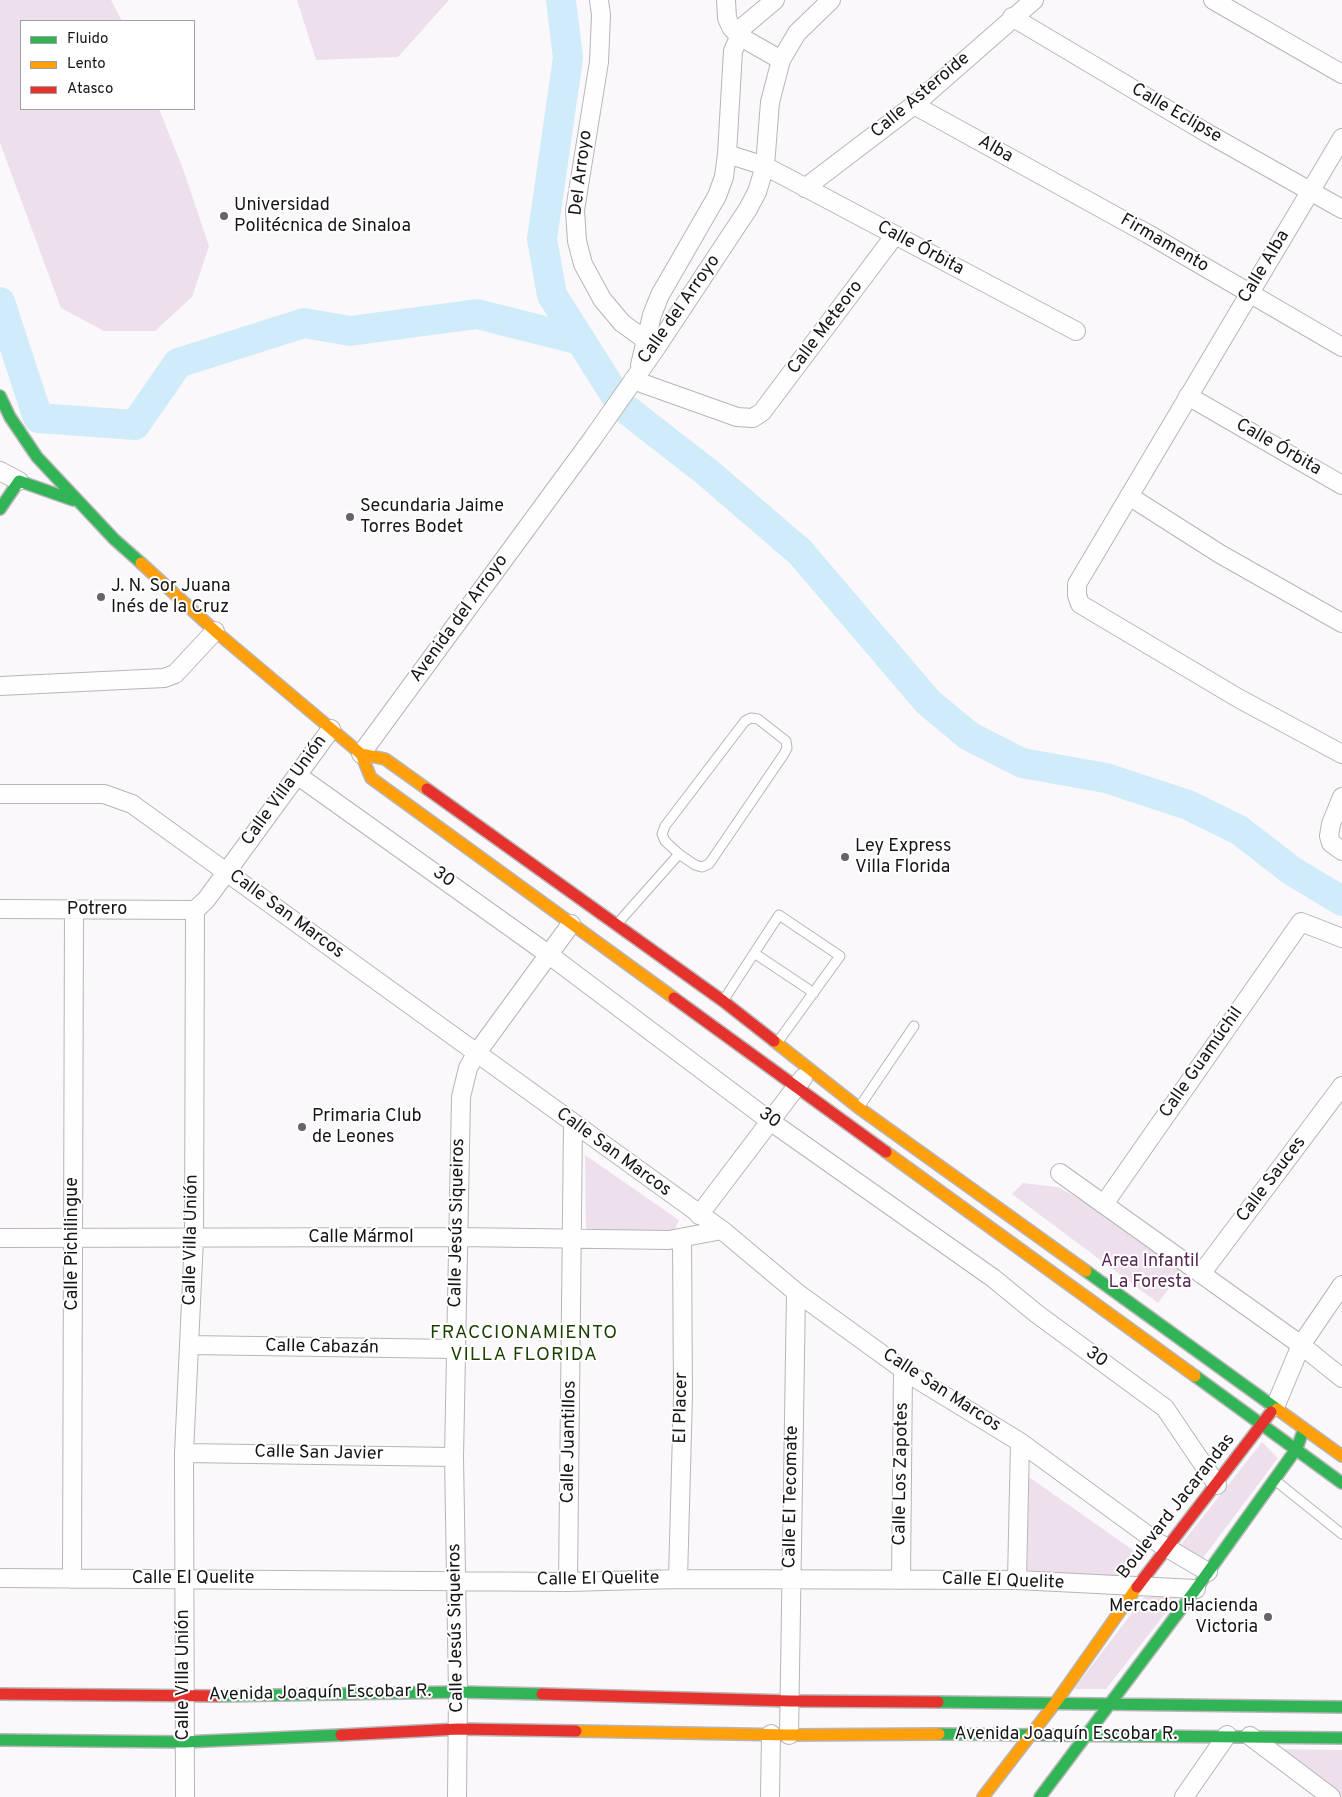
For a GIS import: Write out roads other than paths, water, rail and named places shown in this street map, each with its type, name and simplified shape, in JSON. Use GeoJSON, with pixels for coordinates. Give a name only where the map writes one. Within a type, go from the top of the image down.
{"type":"FeatureCollection","features":[{"type":"Feature","properties":{"kind":"street","name":"Del Arroyo"},"geometry":{"type":"LineString","coordinates":[[599,0],[601,14],[599,62],[575,210],[577,242],[583,264],[602,299],[622,323],[651,344]]}},
{"type":"Feature","properties":{"kind":"street"},"geometry":{"type":"LineString","coordinates":[[726,0],[727,18],[739,36],[781,60]]}},
{"type":"Feature","properties":{"kind":"street","name":"Calle del Arroyo"},"geometry":{"type":"LineString","coordinates":[[651,344],[660,295],[717,196],[724,177],[727,154],[730,63],[739,36],[744,26],[775,0]]}},
{"type":"Feature","properties":{"kind":"street","name":"Calle del Arroyo"},"geometry":{"type":"LineString","coordinates":[[633,379],[651,344],[748,209],[757,192],[765,166],[770,102],[781,60],[797,33],[831,0]]}},
{"type":"Feature","properties":{"kind":"street","name":"Calle Asteroide"},"geometry":{"type":"LineString","coordinates":[[805,188],[914,105],[1012,17],[1034,0]]}},
{"type":"Feature","properties":{"kind":"street"},"geometry":{"type":"LineString","coordinates":[[1213,0],[1342,74]]}},
{"type":"Feature","properties":{"kind":"street","name":"Calle Eclipse"},"geometry":{"type":"LineString","coordinates":[[1012,17],[1207,133],[1342,209]]}},
{"type":"Feature","properties":{"kind":"street","name":"Alba"},"geometry":{"type":"LineString","coordinates":[[914,105],[1077,195]]}},
{"type":"Feature","properties":{"kind":"street","name":"Calle Alba"},"geometry":{"type":"LineString","coordinates":[[1342,138],[1077,584],[1080,604],[1238,698],[1342,754]]}},
{"type":"Feature","properties":{"kind":"street"},"geometry":{"type":"LineString","coordinates":[[727,154],[765,166]]}},
{"type":"Feature","properties":{"kind":"street","name":"Calle Órbita"},"geometry":{"type":"LineString","coordinates":[[765,166],[1076,331]]}},
{"type":"Feature","properties":{"kind":"street","name":"Firmamento"},"geometry":{"type":"LineString","coordinates":[[1077,195],[1342,347]]}},
{"type":"Feature","properties":{"kind":"street","name":"Calle Meteoro"},"geometry":{"type":"LineString","coordinates":[[633,379],[737,417],[753,418],[762,412],[895,235]]}},
{"type":"Feature","properties":{"kind":"street","name":"Avenida del Arroyo"},"geometry":{"type":"LineString","coordinates":[[361,754],[633,379]]}},
{"type":"Feature","properties":{"kind":"street"},"geometry":{"type":"LineString","coordinates":[[0,396],[10,417],[37,458],[76,501],[215,632],[361,754],[371,778],[796,1088],[1297,1448],[1342,1483]]}},
{"type":"Feature","properties":{"kind":"street","name":"Calle Órbita"},"geometry":{"type":"LineString","coordinates":[[1188,396],[1342,485]]}},
{"type":"Feature","properties":{"kind":"street"},"geometry":{"type":"LineString","coordinates":[[0,471],[20,482],[76,501]]}},
{"type":"Feature","properties":{"kind":"street"},"geometry":{"type":"LineString","coordinates":[[0,509],[20,482]]}},
{"type":"Feature","properties":{"kind":"street"},"geometry":{"type":"LineString","coordinates":[[1129,496],[1220,554],[1342,623]]}},
{"type":"Feature","properties":{"kind":"street"},"geometry":{"type":"LineString","coordinates":[[0,686],[164,678],[175,674],[215,632]]}},
{"type":"Feature","properties":{"kind":"street","name":"Calle Villa Unión"},"geometry":{"type":"LineString","coordinates":[[185,1797],[183,1696],[184,1453],[194,1238],[195,910],[206,900],[331,729]]}},
{"type":"Feature","properties":{"kind":"street"},"geometry":{"type":"LineString","coordinates":[[361,754],[385,759],[617,924],[723,1001],[859,1108],[1342,1456]]}},
{"type":"Feature","properties":{"kind":"street","name":"30"},"geometry":{"type":"LineString","coordinates":[[298,775],[548,954],[770,1121],[993,1278],[1037,1314],[1165,1408],[1217,1486]]}},
{"type":"Feature","properties":{"kind":"street","name":"Calle San Marcos"},"geometry":{"type":"LineString","coordinates":[[0,794],[104,794],[118,797],[132,804],[722,1230],[796,1292],[903,1369],[1020,1442],[1168,1549],[1208,1572]]}},
{"type":"Feature","properties":{"kind":"street"},"geometry":{"type":"LineString","coordinates":[[1342,797],[1331,824],[1329,836],[1331,844],[1342,851]]}},
{"type":"Feature","properties":{"kind":"street","name":"Potrero"},"geometry":{"type":"LineString","coordinates":[[0,909],[195,910]]}},
{"type":"Feature","properties":{"kind":"street","name":"Calle Pichilingue"},"geometry":{"type":"LineString","coordinates":[[72,1579],[74,910]]}},
{"type":"Feature","properties":{"kind":"street","name":"Calle Guamúchil"},"geometry":{"type":"LineString","coordinates":[[1104,1204],[1300,922],[1342,938]]}},
{"type":"Feature","properties":{"kind":"street","name":"Calle Jesús Siqueiros"},"geometry":{"type":"LineString","coordinates":[[456,1797],[458,1692],[454,1457],[461,1097],[468,1068],[476,1054],[571,924]]}},
{"type":"Feature","properties":{"kind":"street"},"geometry":{"type":"LineString","coordinates":[[699,1215],[810,1068]]}},
{"type":"Feature","properties":{"kind":"street","name":"Calle Sauces"},"geometry":{"type":"LineString","coordinates":[[1201,1274],[1342,1086]]}},
{"type":"Feature","properties":{"kind":"street","name":"Calle Juantillos"},"geometry":{"type":"LineString","coordinates":[[568,1582],[573,1123]]}},
{"type":"Feature","properties":{"kind":"street"},"geometry":{"type":"LineString","coordinates":[[1060,1173],[1301,1344],[1342,1378]]}},
{"type":"Feature","properties":{"kind":"street","name":"Calle Mármol"},"geometry":{"type":"LineString","coordinates":[[0,1238],[682,1238],[722,1230]]}},
{"type":"Feature","properties":{"kind":"street","name":"El Placer"},"geometry":{"type":"LineString","coordinates":[[678,1579],[682,1395],[682,1238]]}},
{"type":"Feature","properties":{"kind":"street"},"geometry":{"type":"LineString","coordinates":[[1274,1407],[1301,1344],[1342,1285]]}},
{"type":"Feature","properties":{"kind":"street","name":"Calle El Tecomate"},"geometry":{"type":"LineString","coordinates":[[790,1701],[790,1581],[796,1292]]}},
{"type":"Feature","properties":{"kind":"street","name":"Calle Cabazán"},"geometry":{"type":"LineString","coordinates":[[190,1345],[455,1349]]}},
{"type":"Feature","properties":{"kind":"street","name":"Calle Los Zapotes"},"geometry":{"type":"LineString","coordinates":[[901,1580],[903,1369]]}},
{"type":"Feature","properties":{"kind":"street","name":"Boulevard Jacarandas"},"geometry":{"type":"LineString","coordinates":[[982,1797],[1056,1702],[1137,1587],[1217,1486],[1274,1407]]}},
{"type":"Feature","properties":{"kind":"street"},"geometry":{"type":"LineString","coordinates":[[1040,1797],[1196,1589],[1297,1448],[1304,1428]]}},
{"type":"Feature","properties":{"kind":"street"},"geometry":{"type":"LineString","coordinates":[[1016,1580],[1020,1442]]}},
{"type":"Feature","properties":{"kind":"street","name":"Calle San Javier"},"geometry":{"type":"LineString","coordinates":[[184,1453],[454,1457]]}},
{"type":"Feature","properties":{"kind":"street","name":"Calle El Quelite"},"geometry":{"type":"LineString","coordinates":[[0,1578],[568,1582],[678,1579],[790,1581],[1016,1580],[1196,1589]]}},
{"type":"Feature","properties":{"kind":"street","name":"Avenida Joaquín Escobar R."},"geometry":{"type":"LineString","coordinates":[[0,1694],[183,1696],[458,1692],[790,1701],[1111,1702],[1342,1707]]}},
{"type":"Feature","properties":{"kind":"street"},"geometry":{"type":"LineString","coordinates":[[790,1701],[790,1735]]}},
{"type":"Feature","properties":{"kind":"street","name":"Avenida Joaquín Escobar R."},"geometry":{"type":"LineString","coordinates":[[0,1740],[184,1742],[458,1729],[790,1735],[1032,1733],[1342,1738]]}},
{"type":"Feature","properties":{"kind":"street"},"geometry":{"type":"LineString","coordinates":[[770,1797],[771,1734]]}},
{"type":"Feature","properties":{"kind":"street"},"geometry":{"type":"LineString","coordinates":[[1184,1797],[1227,1735]]}},
{"type":"Feature","properties":{"kind":"street"},"geometry":{"type":"LineString","coordinates":[[1250,1736],[1331,1797]]}},
{"type":"Feature","properties":{"kind":"lane"},"geometry":{"type":"LineString","coordinates":[[751,718],[758,719],[786,741],[787,748],[784,754],[708,864],[702,867],[695,865],[679,854],[665,841],[662,834],[665,826],[745,721],[751,718]]}},
{"type":"Feature","properties":{"kind":"lane"},"geometry":{"type":"LineString","coordinates":[[617,924],[679,854]]}},
{"type":"Feature","properties":{"kind":"lane"},"geometry":{"type":"LineString","coordinates":[[723,1001],[779,914],[840,956],[777,1043]]}},
{"type":"Feature","properties":{"kind":"lane"},"geometry":{"type":"LineString","coordinates":[[754,953],[814,993]]}},
{"type":"Feature","properties":{"kind":"lane"},"geometry":{"type":"LineString","coordinates":[[847,1124],[914,1026]]}},
{"type":"Feature","properties":{"kind":"lane"},"geometry":{"type":"LineString","coordinates":[[1274,1480],[1342,1534]]}},
{"type":"Feature","properties":{"kind":"waterway"},"geometry":{"type":"LineString","coordinates":[[561,0],[568,58],[542,239],[552,295],[622,406],[708,473],[800,552],[928,702],[969,736],[1022,763],[1106,778],[1188,805],[1239,830],[1292,871],[1342,901]]}},
{"type":"Feature","properties":{"kind":"waterway"},"geometry":{"type":"LineString","coordinates":[[0,302],[38,418],[135,425],[178,363],[304,323],[350,331],[477,314],[580,340]]}},
{"type":"Feature","properties":{"kind":"place","name":"Universidad Politécnica de Sinaloa"},"geometry":{"type":"Point","coordinates":[224,216]}},
{"type":"Feature","properties":{"kind":"place","name":"Secundaria Jaime Torres Bodet"},"geometry":{"type":"Point","coordinates":[350,517]}},
{"type":"Feature","properties":{"kind":"place","name":"J. N. Sor Juana Inés de la Cruz"},"geometry":{"type":"Point","coordinates":[101,597]}},
{"type":"Feature","properties":{"kind":"place","name":"Ley Express Villa Florida"},"geometry":{"type":"Point","coordinates":[845,857]}},
{"type":"Feature","properties":{"kind":"place","name":"Primaria Club de Leones"},"geometry":{"type":"Point","coordinates":[302,1127]}},
{"type":"Feature","properties":{"kind":"place","name":"Mercado Hacienda Victoria"},"geometry":{"type":"Point","coordinates":[1268,1617]}},
{"type":"Feature","properties":{"kind":"district","name":"FRACCIONAMIENTO VILLA FLORIDA"},"geometry":{"type":"Point","coordinates":[524,1345]}},
{"type":"Feature","properties":{"kind":"park label","name":"Area Infantil La Foresta"},"geometry":{"type":"Point","coordinates":[1150,1272]}}]}
